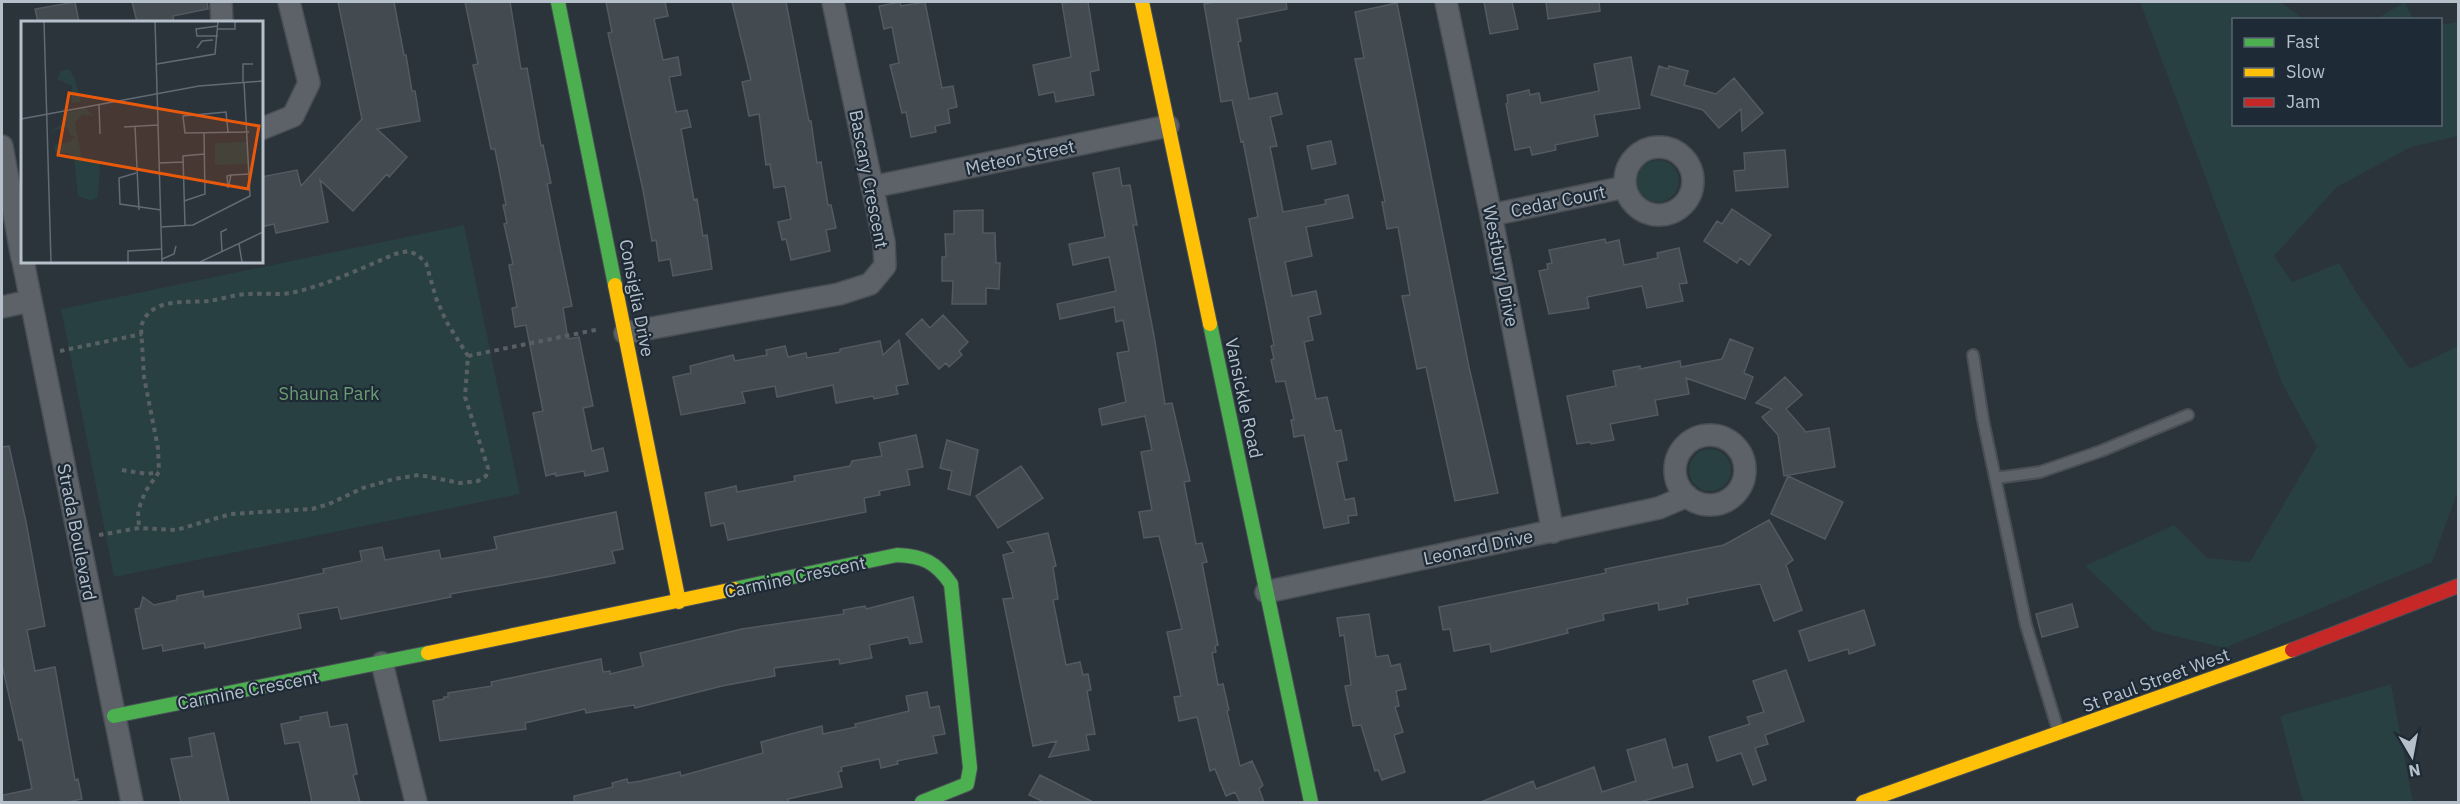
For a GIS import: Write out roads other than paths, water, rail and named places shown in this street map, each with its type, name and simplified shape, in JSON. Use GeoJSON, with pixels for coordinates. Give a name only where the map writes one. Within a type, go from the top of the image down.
{"type":"FeatureCollection","features":[{"type":"Feature","properties":{"kind":"street"},"geometry":{"type":"LineString","coordinates":[[221,2],[222,21]]}},
{"type":"Feature","properties":{"kind":"street"},"geometry":{"type":"LineString","coordinates":[[262,129],[294,116],[309,83],[289,2]]}},
{"type":"Feature","properties":{"kind":"street","name":"Consiglia Drive"},"geometry":{"type":"LineString","coordinates":[[558,2],[679,602]]}},
{"type":"Feature","properties":{"kind":"street","name":"Bascary Crescent"},"geometry":{"type":"LineString","coordinates":[[624,328],[839,294],[870,284],[885,266],[884,242],[833,2]]}},
{"type":"Feature","properties":{"kind":"street","name":"Vansickle Road"},"geometry":{"type":"LineString","coordinates":[[1142,2],[1311,802]]}},
{"type":"Feature","properties":{"kind":"street","name":"Westbury Drive"},"geometry":{"type":"LineString","coordinates":[[1446,2],[1491,215],[1552,532]]}},
{"type":"Feature","properties":{"kind":"street","name":"Meteor Street"},"geometry":{"type":"LineString","coordinates":[[872,187],[1168,126]]}},
{"type":"Feature","properties":{"kind":"street","name":"Strada Boulevard"},"geometry":{"type":"LineString","coordinates":[[2,146],[16,185],[21,238]]}},
{"type":"Feature","properties":{"kind":"street","name":"Cedar Court"},"geometry":{"type":"LineString","coordinates":[[1491,215],[1625,187]]}},
{"type":"Feature","properties":{"kind":"street","name":"Strada Boulevard"},"geometry":{"type":"LineString","coordinates":[[24,262],[132,802]]}},
{"type":"Feature","properties":{"kind":"street"},"geometry":{"type":"LineString","coordinates":[[2,307],[30,301]]}},
{"type":"Feature","properties":{"kind":"street","name":"Leonard Drive"},"geometry":{"type":"LineString","coordinates":[[1266,592],[1659,508],[1687,496]]}},
{"type":"Feature","properties":{"kind":"street","name":"Carmine Crescent"},"geometry":{"type":"LineString","coordinates":[[114,716],[679,602],[897,555],[919,555],[939,565],[951,584],[970,768],[967,784],[922,802]]}},
{"type":"Feature","properties":{"kind":"street","name":"St Paul Street West"},"geometry":{"type":"LineString","coordinates":[[1863,802],[2351,628],[2458,586]]}},
{"type":"Feature","properties":{"kind":"street"},"geometry":{"type":"LineString","coordinates":[[382,663],[416,802]]}},
{"type":"Feature","properties":{"kind":"lane"},"geometry":{"type":"LineString","coordinates":[[1973,355],[1983,420],[2026,625],[2060,733]]}},
{"type":"Feature","properties":{"kind":"lane"},"geometry":{"type":"LineString","coordinates":[[1996,478],[2040,472],[2188,415]]}},
{"type":"Feature","properties":{"kind":"park label","name":"Shauna Park"},"geometry":{"type":"Point","coordinates":[329,393]}}]}
